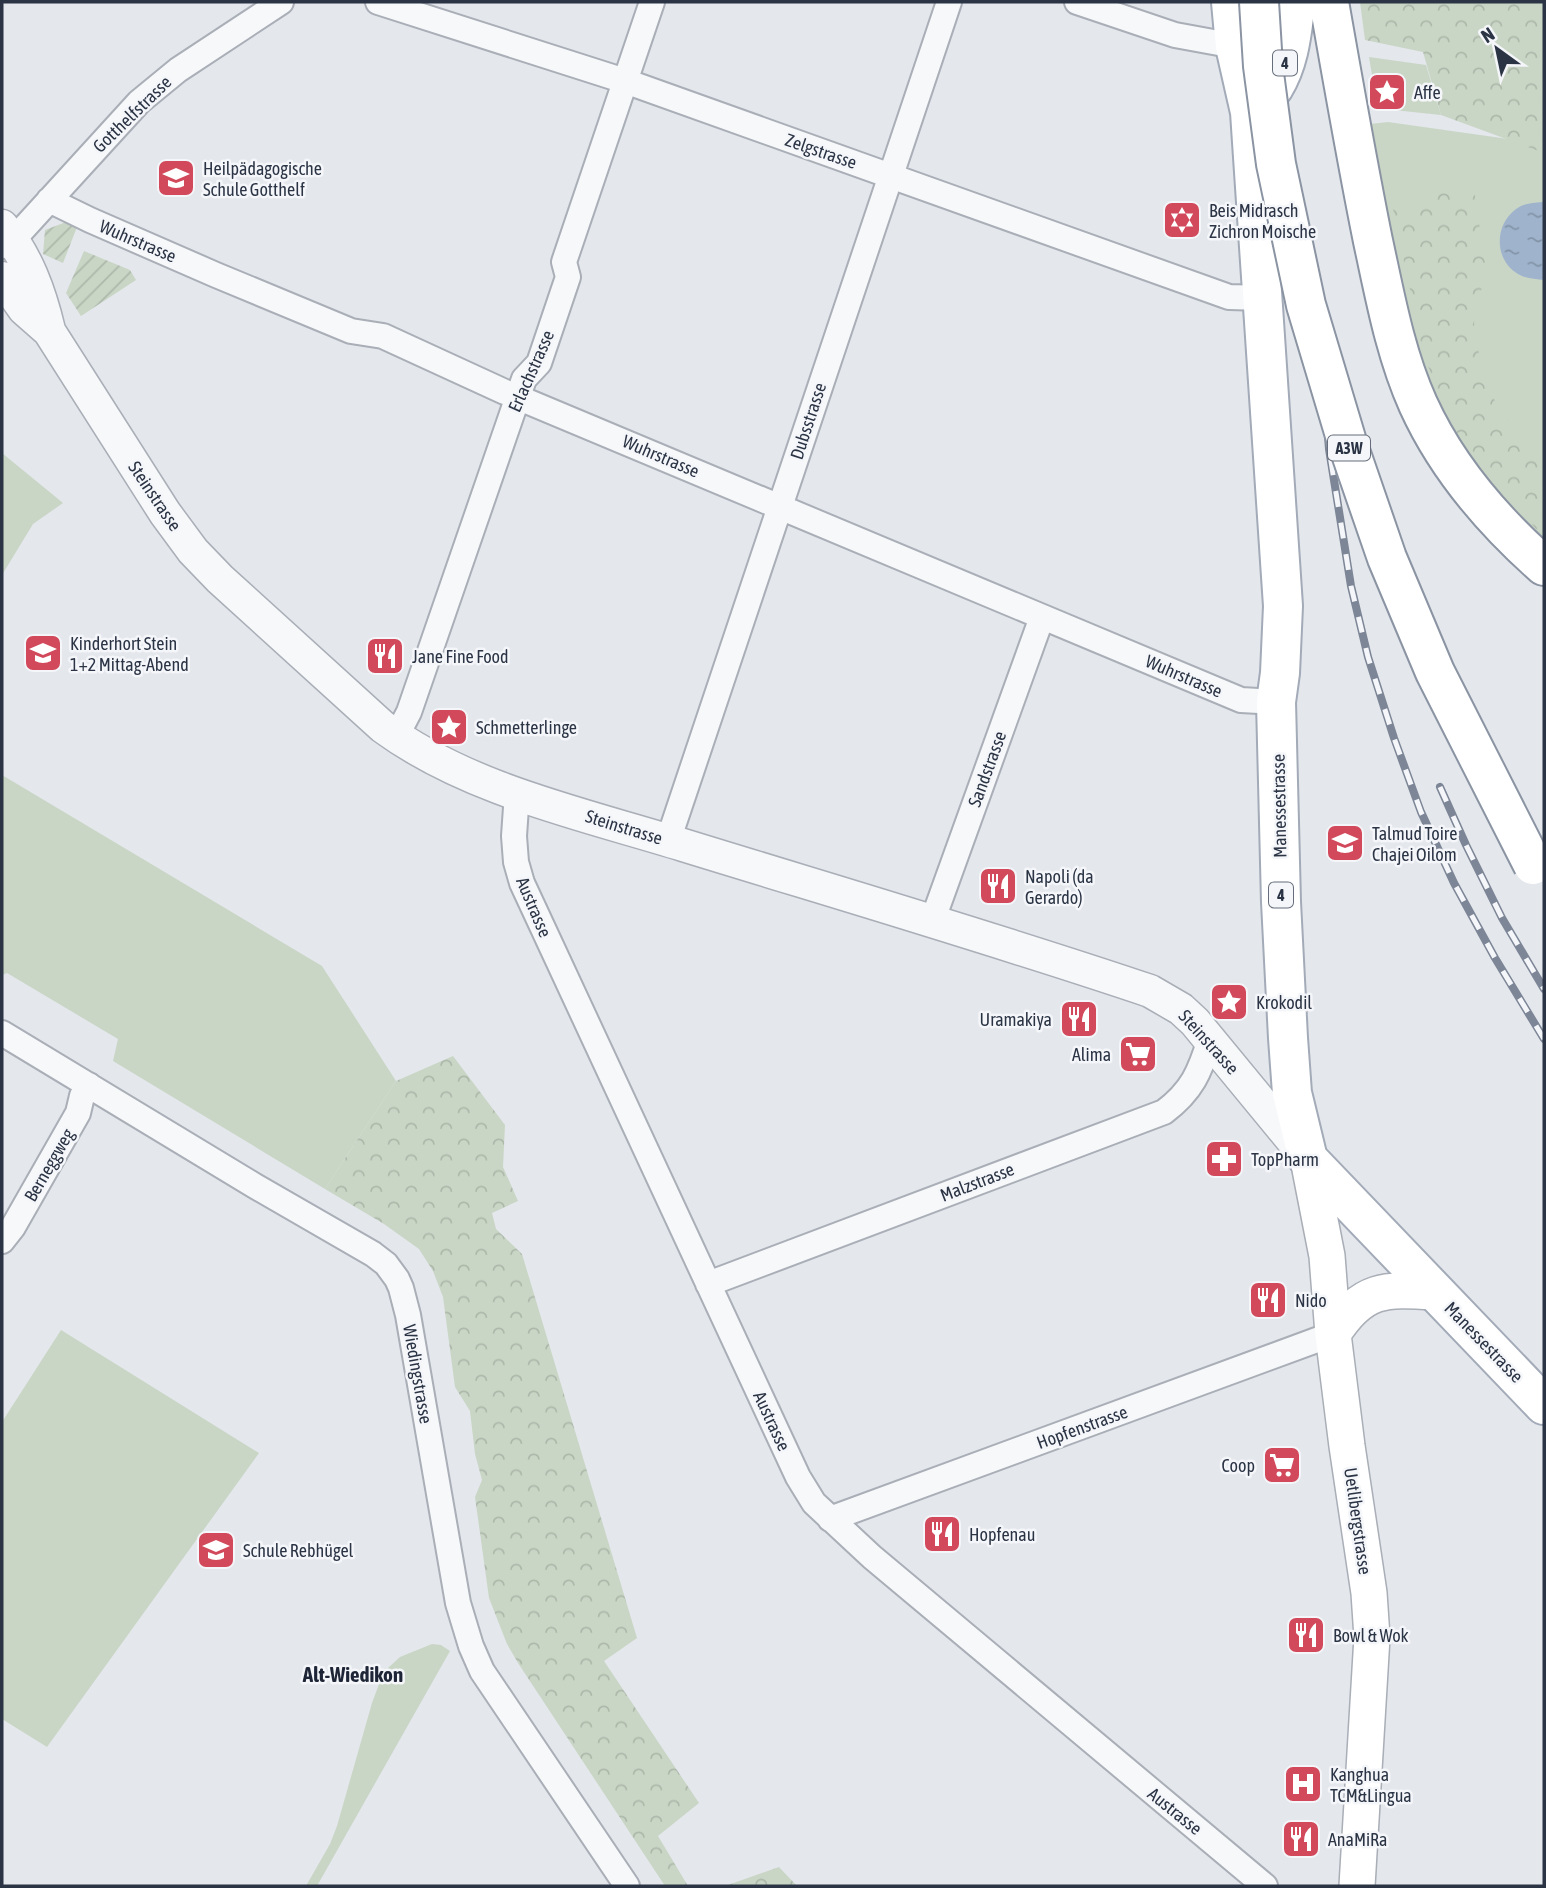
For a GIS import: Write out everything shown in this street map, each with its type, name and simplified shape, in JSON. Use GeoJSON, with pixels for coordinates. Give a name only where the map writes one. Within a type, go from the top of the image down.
{"type":"FeatureCollection","features":[{"type":"Feature","properties":{"kind":"main road","name":"Manessestrasse"},"geometry":{"type":"LineString","coordinates":[[1231,2],[1235,46],[1250,112],[1283,606],[1276,702],[1282,926],[1292,1093],[1308,1159],[1544,1405]]}},
{"type":"Feature","properties":{"kind":"main road","name":"A3W"},"geometry":{"type":"LineString","coordinates":[[1259,2],[1263,66],[1276,164],[1306,305],[1347,442],[1387,558],[1435,672],[1539,873]]}},
{"type":"Feature","properties":{"kind":"main road","name":"4"},"geometry":{"type":"LineString","coordinates":[[1250,112],[1273,89],[1284,68],[1296,2]]}},
{"type":"Feature","properties":{"kind":"main road"},"geometry":{"type":"LineString","coordinates":[[1329,2],[1378,266],[1407,376],[1434,435],[1458,474],[1500,525],[1544,566]]}},
{"type":"Feature","properties":{"kind":"main road","name":"Uetlibergstrasse"},"geometry":{"type":"LineString","coordinates":[[1308,1159],[1327,1256],[1333,1334],[1372,1637],[1357,1886]]}},
{"type":"Feature","properties":{"kind":"main road"},"geometry":{"type":"LineString","coordinates":[[1333,1334],[1351,1310],[1374,1294],[1401,1290],[1436,1292]]}},
{"type":"Feature","properties":{"kind":"street","name":"Gotthelfstrasse"},"geometry":{"type":"LineString","coordinates":[[6,237],[49,200],[139,102],[178,70],[281,2]]}},
{"type":"Feature","properties":{"kind":"street","name":"Zelgstrasse"},"geometry":{"type":"LineString","coordinates":[[378,2],[625,81],[1229,297],[1262,298]]}},
{"type":"Feature","properties":{"kind":"street","name":"Erlachstrasse"},"geometry":{"type":"LineString","coordinates":[[396,737],[409,712],[524,379],[539,363],[568,277],[564,262],[652,2]]}},
{"type":"Feature","properties":{"kind":"street","name":"Dubsstrasse"},"geometry":{"type":"LineString","coordinates":[[668,841],[949,2]]}},
{"type":"Feature","properties":{"kind":"street"},"geometry":{"type":"LineString","coordinates":[[1077,2],[1175,35],[1235,46]]}},
{"type":"Feature","properties":{"kind":"street","name":"Wuhrstrasse"},"geometry":{"type":"LineString","coordinates":[[49,200],[216,275],[351,331],[383,336],[518,397],[1241,700],[1276,702]]}},
{"type":"Feature","properties":{"kind":"street","name":"Steinstrasse"},"geometry":{"type":"LineString","coordinates":[[6,237],[33,277],[49,331]]}},
{"type":"Feature","properties":{"kind":"street","name":"Steinstrasse"},"geometry":{"type":"LineString","coordinates":[[2,278],[24,309],[49,331],[165,513],[193,551],[220,579],[396,737],[443,765],[589,818],[932,922],[1150,992],[1181,1009],[1210,1039],[1308,1159]]}},
{"type":"Feature","properties":{"kind":"street","name":"Sandstrasse"},"geometry":{"type":"LineString","coordinates":[[932,922],[1042,617]]}},
{"type":"Feature","properties":{"kind":"street","name":"Austrasse"},"geometry":{"type":"LineString","coordinates":[[517,793],[514,836],[516,862],[522,883],[798,1477],[814,1503],[883,1566],[1265,1886]]}},
{"type":"Feature","properties":{"kind":"street","name":"Wiedingstrasse"},"geometry":{"type":"LineString","coordinates":[[2,1033],[373,1254],[392,1271],[401,1288],[408,1315],[458,1603],[471,1646],[482,1671],[627,1886]]}},
{"type":"Feature","properties":{"kind":"street","name":"Malzstrasse"},"geometry":{"type":"LineString","coordinates":[[708,1284],[1164,1112],[1179,1100],[1195,1081],[1210,1039]]}},
{"type":"Feature","properties":{"kind":"street","name":"Berneggweg"},"geometry":{"type":"LineString","coordinates":[[6,1230],[78,1113],[82,1096],[89,1085]]}},
{"type":"Feature","properties":{"kind":"street","name":"Hopfenstrasse"},"geometry":{"type":"LineString","coordinates":[[830,1519],[1333,1334]]}},
{"type":"Feature","properties":{"kind":"green space"},"geometry":{"type":"Polygon","coordinates":[[[1360,2],[1544,2],[1544,153],[1441,115],[1423,52],[1365,40],[1360,2]]]}},
{"type":"Feature","properties":{"kind":"green space"},"geometry":{"type":"Polygon","coordinates":[[[1369,57],[1426,65],[1441,115],[1384,109],[1376,99],[1369,57]]]}},
{"type":"Feature","properties":{"kind":"green space"},"geometry":{"type":"Polygon","coordinates":[[[1388,122],[1544,144],[1544,550],[1517,526],[1423,387],[1361,125],[1388,122]]]}},
{"type":"Feature","properties":{"kind":"green space"},"geometry":{"type":"Polygon","coordinates":[[[1473,183],[1486,268],[1474,323],[1484,384],[1531,455],[1544,458],[1544,537],[1468,457],[1424,357],[1393,209],[1473,183]]]}},
{"type":"Feature","properties":{"kind":"green space"},"geometry":{"type":"Polygon","coordinates":[[[66,222],[77,227],[63,263],[43,254],[45,230],[66,222]]]}},
{"type":"Feature","properties":{"kind":"green space"},"geometry":{"type":"Polygon","coordinates":[[[84,251],[130,270],[136,280],[81,316],[66,293],[84,251]]]}},
{"type":"Feature","properties":{"kind":"green space"},"geometry":{"type":"Polygon","coordinates":[[[2,453],[63,503],[33,524],[2,575],[2,453]]]}},
{"type":"Feature","properties":{"kind":"green space"},"geometry":{"type":"Polygon","coordinates":[[[2,775],[322,966],[396,1081],[325,1189],[113,1061],[118,1039],[7,973],[2,975],[2,775]]]}},
{"type":"Feature","properties":{"kind":"green space"},"geometry":{"type":"Polygon","coordinates":[[[453,1056],[505,1125],[503,1167],[518,1201],[492,1213],[496,1229],[522,1254],[637,1638],[604,1661],[699,1803],[658,1836],[688,1886],[665,1886],[507,1644],[489,1598],[475,1497],[482,1480],[475,1454],[470,1411],[455,1387],[443,1297],[433,1271],[419,1249],[384,1224],[325,1189],[396,1081],[453,1056]]]}},
{"type":"Feature","properties":{"kind":"green space"},"geometry":{"type":"Polygon","coordinates":[[[61,1330],[259,1453],[47,1747],[2,1719],[2,1422],[61,1330]]]}},
{"type":"Feature","properties":{"kind":"green space"},"geometry":{"type":"Polygon","coordinates":[[[432,1644],[441,1645],[450,1651],[317,1886],[306,1886],[337,1826],[382,1676],[400,1657],[432,1644]]]}},
{"type":"Feature","properties":{"kind":"green space"},"geometry":{"type":"Polygon","coordinates":[[[779,1867],[797,1886],[725,1886],[779,1867]]]}},
{"type":"Feature","properties":{"kind":"water"},"geometry":{"type":"Polygon","coordinates":[[[1542,202],[1544,280],[1524,277],[1510,268],[1504,260],[1500,242],[1504,224],[1516,209],[1542,202]]]}},
{"type":"Feature","properties":{"kind":"railway"},"geometry":{"type":"LineString","coordinates":[[1317,300],[1329,449],[1351,586],[1368,657],[1421,812],[1454,883],[1544,1039]]}},
{"type":"Feature","properties":{"kind":"railway"},"geometry":{"type":"LineString","coordinates":[[1440,787],[1502,918],[1544,989]]}},
{"type":"Feature","properties":{"kind":"place","name":"Affe"},"geometry":{"type":"Point","coordinates":[1387,92]}},
{"type":"Feature","properties":{"kind":"place","name":"Heilpädagogische Schule Gotthelf"},"geometry":{"type":"Point","coordinates":[176,178]}},
{"type":"Feature","properties":{"kind":"place","name":"Beis Midrasch Zichron Moische"},"geometry":{"type":"Point","coordinates":[1182,220]}},
{"type":"Feature","properties":{"kind":"place","name":"Kinderhort Stein 1+2 Mittag-Abend"},"geometry":{"type":"Point","coordinates":[43,653]}},
{"type":"Feature","properties":{"kind":"place","name":"Jane Fine Food"},"geometry":{"type":"Point","coordinates":[385,656]}},
{"type":"Feature","properties":{"kind":"place","name":"Schmetterlinge"},"geometry":{"type":"Point","coordinates":[449,727]}},
{"type":"Feature","properties":{"kind":"place","name":"Talmud Toire Chajei Oilom"},"geometry":{"type":"Point","coordinates":[1345,843]}},
{"type":"Feature","properties":{"kind":"place","name":"Napoli (da Gerardo)"},"geometry":{"type":"Point","coordinates":[998,886]}},
{"type":"Feature","properties":{"kind":"place","name":"Krokodil"},"geometry":{"type":"Point","coordinates":[1229,1002]}},
{"type":"Feature","properties":{"kind":"place","name":"Uramakiya"},"geometry":{"type":"Point","coordinates":[1079,1019]}},
{"type":"Feature","properties":{"kind":"place","name":"Alima"},"geometry":{"type":"Point","coordinates":[1138,1054]}},
{"type":"Feature","properties":{"kind":"place","name":"TopPharm"},"geometry":{"type":"Point","coordinates":[1224,1159]}},
{"type":"Feature","properties":{"kind":"place","name":"Nido"},"geometry":{"type":"Point","coordinates":[1268,1300]}},
{"type":"Feature","properties":{"kind":"place","name":"Coop"},"geometry":{"type":"Point","coordinates":[1282,1465]}},
{"type":"Feature","properties":{"kind":"place","name":"Hopfenau"},"geometry":{"type":"Point","coordinates":[942,1534]}},
{"type":"Feature","properties":{"kind":"place","name":"Schule Rebhügel"},"geometry":{"type":"Point","coordinates":[216,1550]}},
{"type":"Feature","properties":{"kind":"place","name":"Bowl & Wok"},"geometry":{"type":"Point","coordinates":[1306,1635]}},
{"type":"Feature","properties":{"kind":"place","name":"Kanghua TCM&Lingua"},"geometry":{"type":"Point","coordinates":[1303,1784]}},
{"type":"Feature","properties":{"kind":"place","name":"AnaMiRa"},"geometry":{"type":"Point","coordinates":[1301,1839]}},
{"type":"Feature","properties":{"kind":"district","name":"Alt-Wiedikon"},"geometry":{"type":"Point","coordinates":[353,1674]}}]}
